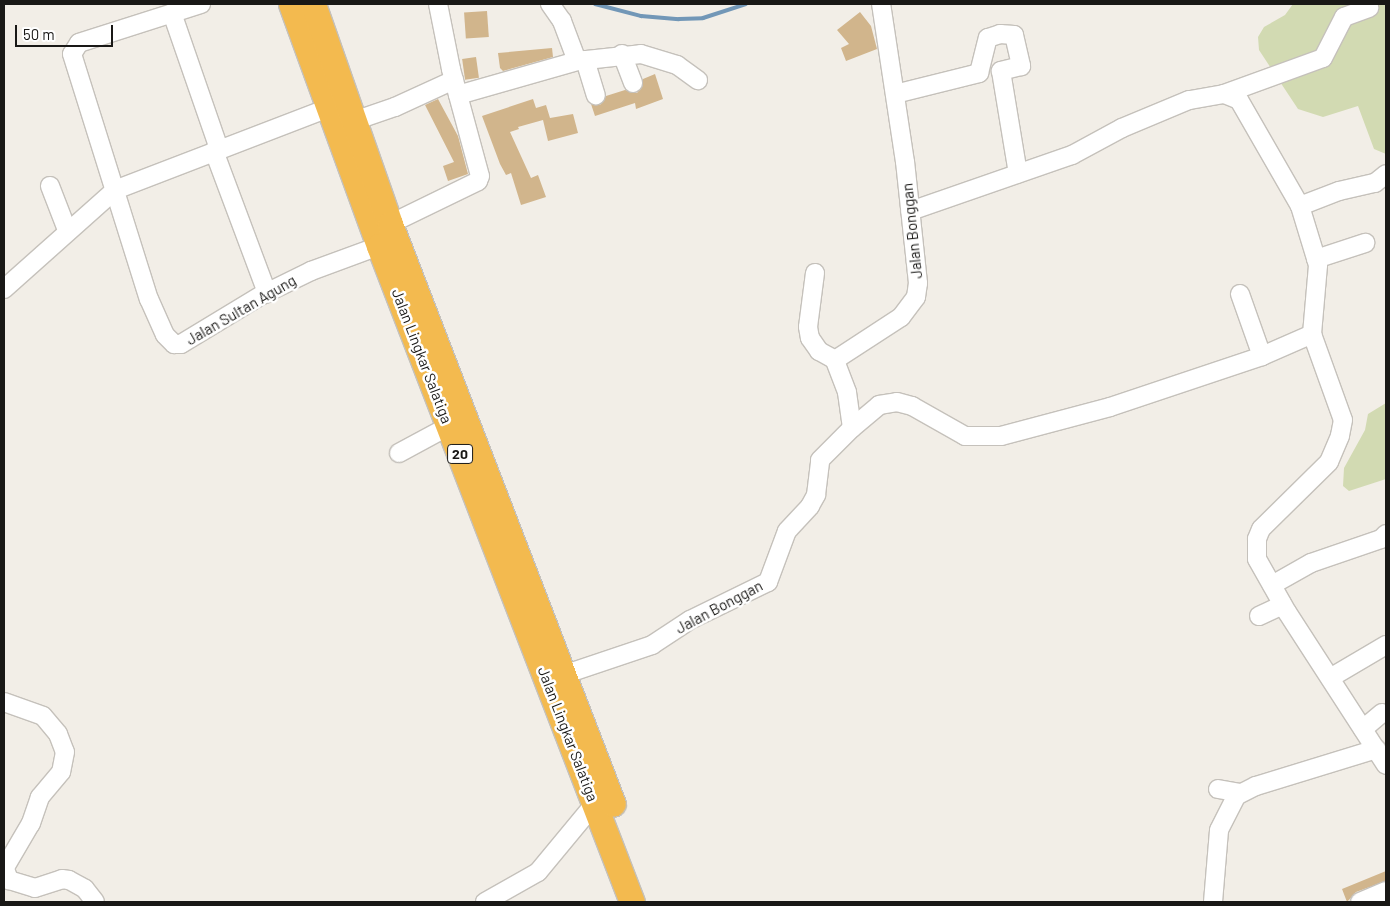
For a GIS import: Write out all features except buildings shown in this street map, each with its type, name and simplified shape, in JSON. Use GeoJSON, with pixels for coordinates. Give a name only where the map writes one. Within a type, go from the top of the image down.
{"type":"FeatureCollection","features":[{"type":"Feature","properties":{"kind":"highway","name":"Jalan Lingkar Salatiga"},"geometry":{"type":"LineString","coordinates":[[292,4],[379,246],[449,426],[650,902]]}},
{"type":"Feature","properties":{"kind":"highway","name":"Jalan Lingkar Salatiga"},"geometry":{"type":"LineString","coordinates":[[312,4],[390,224],[566,674],[595,803],[632,902]]}},
{"type":"Feature","properties":{"kind":"street","name":"Jalan Sultan Agung"},"geometry":{"type":"LineString","coordinates":[[201,4],[79,43],[72,52],[76,74],[149,299],[160,327],[171,342],[177,345],[188,341],[267,293],[311,271],[379,246]]}},
{"type":"Feature","properties":{"kind":"street"},"geometry":{"type":"LineString","coordinates":[[390,224],[478,181],[480,172],[456,87],[438,4]]}},
{"type":"Feature","properties":{"kind":"street"},"geometry":{"type":"LineString","coordinates":[[550,4],[562,21],[596,95]]}},
{"type":"Feature","properties":{"kind":"street","name":"Jalan Bonggan"},"geometry":{"type":"LineString","coordinates":[[835,360],[890,326],[912,306],[918,283],[895,94],[881,4]]}},
{"type":"Feature","properties":{"kind":"street"},"geometry":{"type":"LineString","coordinates":[[910,211],[1072,155],[1122,128],[1189,100],[1224,94],[1323,58],[1344,17],[1369,8]]}},
{"type":"Feature","properties":{"kind":"street"},"geometry":{"type":"LineString","coordinates":[[172,13],[267,293]]}},
{"type":"Feature","properties":{"kind":"street"},"geometry":{"type":"LineString","coordinates":[[895,94],[979,73],[1001,71],[1021,66],[1017,39],[1010,33],[988,38],[979,73]]}},
{"type":"Feature","properties":{"kind":"street"},"geometry":{"type":"LineString","coordinates":[[354,121],[456,87],[622,54],[661,58],[689,72],[698,80]]}},
{"type":"Feature","properties":{"kind":"street"},"geometry":{"type":"LineString","coordinates":[[622,54],[633,83]]}},
{"type":"Feature","properties":{"kind":"street"},"geometry":{"type":"LineString","coordinates":[[1001,71],[1018,174]]}},
{"type":"Feature","properties":{"kind":"street"},"geometry":{"type":"LineString","coordinates":[[1224,94],[1239,100],[1300,206],[1316,259],[1317,297],[1312,334],[1343,420],[1336,450],[1328,462],[1261,529],[1257,539],[1257,559],[1283,605],[1386,764]]}},
{"type":"Feature","properties":{"kind":"street"},"geometry":{"type":"LineString","coordinates":[[4,288],[28,270],[67,230],[115,190],[329,108]]}},
{"type":"Feature","properties":{"kind":"street"},"geometry":{"type":"LineString","coordinates":[[1300,206],[1339,191],[1375,182],[1386,174]]}},
{"type":"Feature","properties":{"kind":"street"},"geometry":{"type":"LineString","coordinates":[[50,186],[67,230]]}},
{"type":"Feature","properties":{"kind":"street"},"geometry":{"type":"LineString","coordinates":[[1316,259],[1365,243]]}},
{"type":"Feature","properties":{"kind":"street"},"geometry":{"type":"LineString","coordinates":[[815,273],[808,327],[810,338],[819,351],[835,360],[847,392],[852,428]]}},
{"type":"Feature","properties":{"kind":"street"},"geometry":{"type":"LineString","coordinates":[[1240,294],[1262,356]]}},
{"type":"Feature","properties":{"kind":"street","name":"Jalan Bonggan"},"geometry":{"type":"LineString","coordinates":[[566,674],[652,645],[690,620],[768,582],[787,531],[810,506],[816,494],[820,460],[852,428],[879,405],[897,402],[912,406],[965,436],[1001,436],[1110,407],[1262,356],[1312,334]]}},
{"type":"Feature","properties":{"kind":"street"},"geometry":{"type":"LineString","coordinates":[[399,453],[449,426]]}},
{"type":"Feature","properties":{"kind":"street"},"geometry":{"type":"LineString","coordinates":[[1272,585],[1311,563],[1381,539],[1386,534]]}},
{"type":"Feature","properties":{"kind":"street"},"geometry":{"type":"LineString","coordinates":[[1259,616],[1283,605]]}},
{"type":"Feature","properties":{"kind":"street"},"geometry":{"type":"LineString","coordinates":[[1330,678],[1386,646]]}},
{"type":"Feature","properties":{"kind":"street"},"geometry":{"type":"LineString","coordinates":[[4,702],[43,716],[58,734],[65,752],[61,772],[40,797],[31,824],[4,870],[9,880],[35,888],[62,879],[69,880],[86,889],[95,902]]}},
{"type":"Feature","properties":{"kind":"street"},"geometry":{"type":"LineString","coordinates":[[1363,729],[1382,714]]}},
{"type":"Feature","properties":{"kind":"street"},"geometry":{"type":"LineString","coordinates":[[1218,789],[1241,793],[1376,749]]}},
{"type":"Feature","properties":{"kind":"street"},"geometry":{"type":"LineString","coordinates":[[1213,902],[1219,830],[1241,793]]}},
{"type":"Feature","properties":{"kind":"street"},"geometry":{"type":"LineString","coordinates":[[485,902],[538,872],[595,803]]}},
{"type":"Feature","properties":{"kind":"street"},"geometry":{"type":"LineString","coordinates":[[1360,902],[1386,891]]}},
{"type":"Feature","properties":{"kind":"green space"},"geometry":{"type":"Polygon","coordinates":[[[1293,4],[1386,4],[1386,154],[1374,149],[1358,106],[1323,117],[1298,109],[1259,50],[1258,37],[1264,27],[1285,15],[1293,4]]]}},
{"type":"Feature","properties":{"kind":"green space"},"geometry":{"type":"Polygon","coordinates":[[[1386,403],[1386,479],[1349,491],[1343,486],[1344,468],[1365,430],[1368,414],[1386,403]]]}},
{"type":"Feature","properties":{"kind":"waterway"},"geometry":{"type":"LineString","coordinates":[[595,4],[641,16],[679,19],[703,18],[746,4]]}}]}
